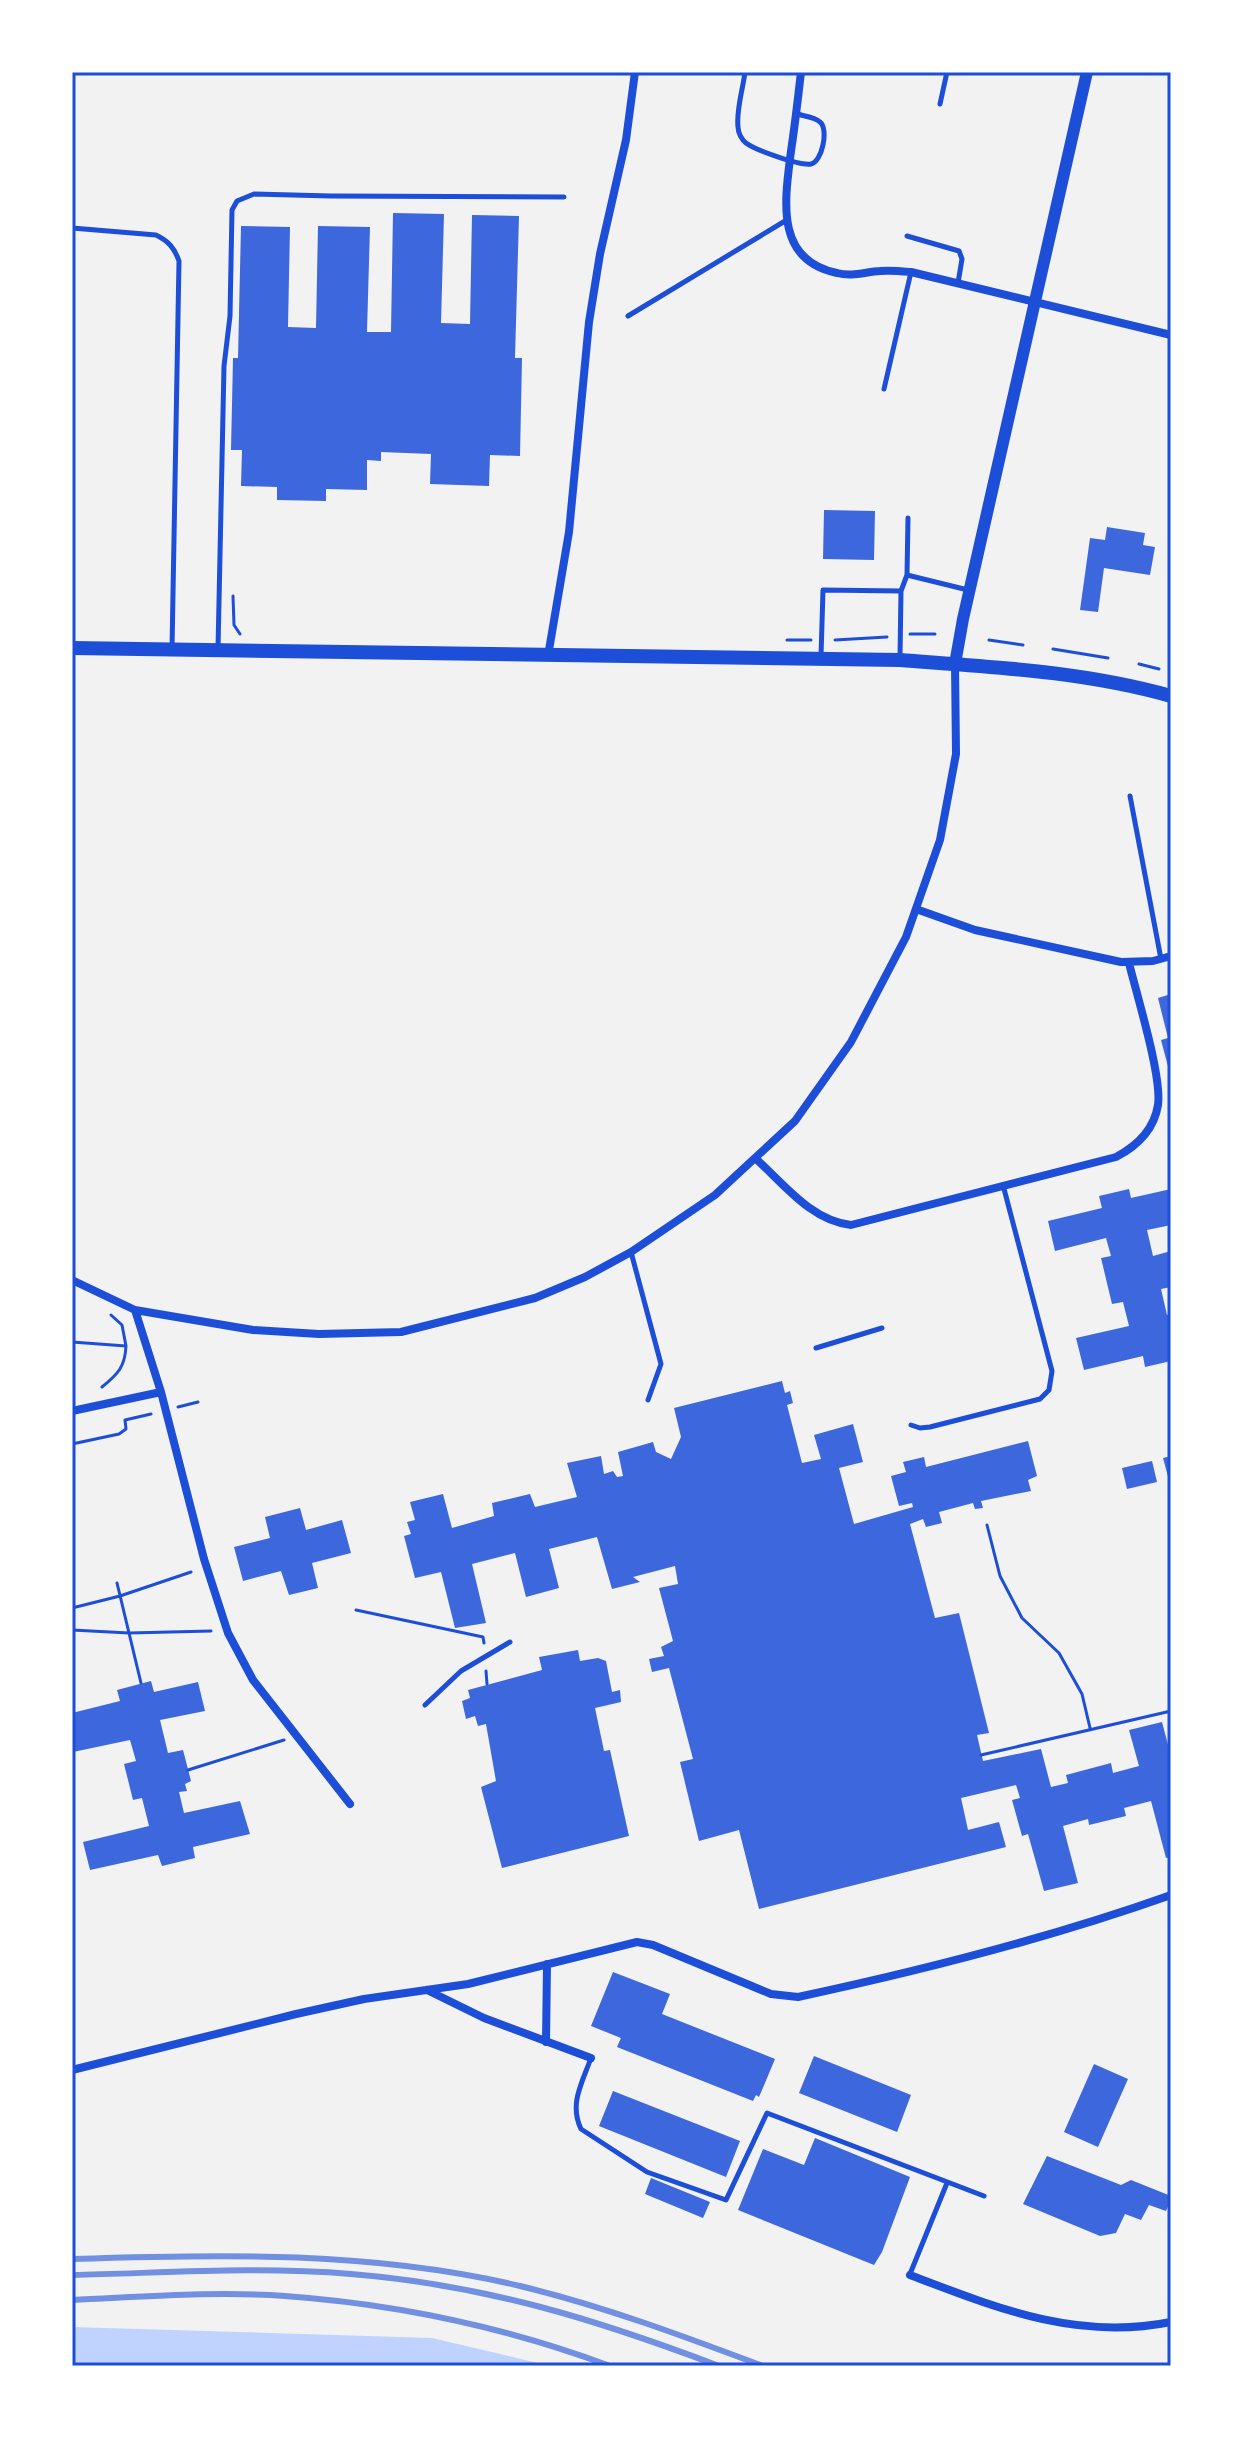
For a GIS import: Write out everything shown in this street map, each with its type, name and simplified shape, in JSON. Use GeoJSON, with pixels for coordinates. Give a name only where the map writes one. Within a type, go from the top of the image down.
{"type":"FeatureCollection","features":[{"type":"Feature","properties":{"kind":"main road"},"geometry":{"type":"LineString","coordinates":[[72,648],[900,660],[1081,676],[1171,696]]}},
{"type":"Feature","properties":{"kind":"street"},"geometry":{"type":"LineString","coordinates":[[548,657],[569,532],[589,322],[600,254],[626,140],[635,72]]}},
{"type":"Feature","properties":{"kind":"street"},"geometry":{"type":"LineString","coordinates":[[801,72],[784,205],[785,221],[798,250],[822,269],[856,275],[883,271],[911,272],[1171,335]]}},
{"type":"Feature","properties":{"kind":"street"},"geometry":{"type":"LineString","coordinates":[[72,1280],[135,1310],[253,1330],[319,1334],[401,1332],[535,1298],[585,1277],[631,1252],[715,1195],[795,1121],[851,1042],[906,937],[940,840],[956,754],[955,664],[1087,72]]}},
{"type":"Feature","properties":{"kind":"street"},"geometry":{"type":"LineString","coordinates":[[916,909],[975,930],[1129,963],[1171,956]]}},
{"type":"Feature","properties":{"kind":"street"},"geometry":{"type":"LineString","coordinates":[[755,1158],[821,1217],[835,1223],[857,1224],[1116,1157],[1144,1137],[1153,1122],[1158,1092],[1129,963]]}},
{"type":"Feature","properties":{"kind":"street"},"geometry":{"type":"LineString","coordinates":[[135,1310],[228,1633],[253,1680],[350,1804]]}},
{"type":"Feature","properties":{"kind":"street"},"geometry":{"type":"LineString","coordinates":[[72,1411],[161,1392]]}},
{"type":"Feature","properties":{"kind":"street"},"geometry":{"type":"LineString","coordinates":[[72,2070],[310,2011],[364,1999],[468,1984],[637,1942],[653,1945],[771,1994],[798,1997],[1002,1947],[1171,1895]]}},
{"type":"Feature","properties":{"kind":"street"},"geometry":{"type":"LineString","coordinates":[[546,2042],[547,1964]]}},
{"type":"Feature","properties":{"kind":"street"},"geometry":{"type":"LineString","coordinates":[[426,1990],[484,2018],[591,2058]]}},
{"type":"Feature","properties":{"kind":"street"},"geometry":{"type":"LineString","coordinates":[[910,2275],[998,2309],[1047,2322],[1118,2328],[1171,2322]]}},
{"type":"Feature","properties":{"kind":"lane"},"geometry":{"type":"LineString","coordinates":[[745,72],[738,127],[740,136],[747,144],[790,160],[808,165],[815,163],[819,159],[823,124],[796,113]]}},
{"type":"Feature","properties":{"kind":"lane"},"geometry":{"type":"LineString","coordinates":[[940,104],[947,72]]}},
{"type":"Feature","properties":{"kind":"lane"},"geometry":{"type":"LineString","coordinates":[[218,651],[224,366],[230,316],[232,210],[237,201],[254,194],[564,197]]}},
{"type":"Feature","properties":{"kind":"lane"},"geometry":{"type":"LineString","coordinates":[[628,316],[785,221]]}},
{"type":"Feature","properties":{"kind":"lane"},"geometry":{"type":"LineString","coordinates":[[72,228],[156,235],[167,240],[179,261],[172,650]]}},
{"type":"Feature","properties":{"kind":"lane"},"geometry":{"type":"LineString","coordinates":[[907,236],[959,251],[962,259],[958,283]]}},
{"type":"Feature","properties":{"kind":"lane"},"geometry":{"type":"LineString","coordinates":[[884,389],[911,272]]}},
{"type":"Feature","properties":{"kind":"lane"},"geometry":{"type":"LineString","coordinates":[[900,660],[901,591],[907,575],[908,518]]}},
{"type":"Feature","properties":{"kind":"lane"},"geometry":{"type":"LineString","coordinates":[[907,575],[969,591]]}},
{"type":"Feature","properties":{"kind":"lane"},"geometry":{"type":"LineString","coordinates":[[821,659],[823,590],[901,591]]}},
{"type":"Feature","properties":{"kind":"lane"},"geometry":{"type":"LineString","coordinates":[[1130,796],[1161,959]]}},
{"type":"Feature","properties":{"kind":"lane"},"geometry":{"type":"LineString","coordinates":[[911,1425],[930,1427],[1040,1399],[1049,1390],[1052,1371],[1003,1185]]}},
{"type":"Feature","properties":{"kind":"lane"},"geometry":{"type":"LineString","coordinates":[[631,1252],[661,1364],[648,1400]]}},
{"type":"Feature","properties":{"kind":"lane"},"geometry":{"type":"LineString","coordinates":[[816,1348],[882,1328]]}},
{"type":"Feature","properties":{"kind":"lane"},"geometry":{"type":"LineString","coordinates":[[425,1705],[461,1671],[510,1642]]}},
{"type":"Feature","properties":{"kind":"lane"},"geometry":{"type":"LineString","coordinates":[[591,2058],[574,2105],[581,2129],[647,2172],[726,2200],[767,2113],[984,2196]]}},
{"type":"Feature","properties":{"kind":"lane"},"geometry":{"type":"LineString","coordinates":[[910,2275],[947,2183]]}},
{"type":"Feature","properties":{"kind":"path"},"geometry":{"type":"LineString","coordinates":[[923,640],[924,634]]}},
{"type":"Feature","properties":{"kind":"path"},"geometry":{"type":"LineString","coordinates":[[989,640],[1023,645]]}},
{"type":"Feature","properties":{"kind":"path"},"geometry":{"type":"LineString","coordinates":[[1053,649],[1108,658]]}},
{"type":"Feature","properties":{"kind":"path"},"geometry":{"type":"LineString","coordinates":[[1139,664],[1159,669]]}},
{"type":"Feature","properties":{"kind":"path"},"geometry":{"type":"LineString","coordinates":[[102,1387],[120,1372],[126,1362],[122,1325],[104,1309]]}},
{"type":"Feature","properties":{"kind":"path"},"geometry":{"type":"LineString","coordinates":[[72,1342],[126,1346]]}},
{"type":"Feature","properties":{"kind":"path"},"geometry":{"type":"LineString","coordinates":[[72,1444],[119,1434],[126,1429],[125,1420],[198,1402]]}},
{"type":"Feature","properties":{"kind":"path"},"geometry":{"type":"LineString","coordinates":[[987,1525],[1000,1576],[1022,1618],[1059,1653],[1082,1694],[1090,1728]]}},
{"type":"Feature","properties":{"kind":"path"},"geometry":{"type":"LineString","coordinates":[[72,1608],[120,1596],[191,1572]]}},
{"type":"Feature","properties":{"kind":"path"},"geometry":{"type":"LineString","coordinates":[[117,1583],[141,1683]]}},
{"type":"Feature","properties":{"kind":"path"},"geometry":{"type":"LineString","coordinates":[[356,1610],[483,1637]]}},
{"type":"Feature","properties":{"kind":"path"},"geometry":{"type":"LineString","coordinates":[[72,1630],[129,1633],[211,1631]]}},
{"type":"Feature","properties":{"kind":"path"},"geometry":{"type":"LineString","coordinates":[[981,1755],[1171,1711]]}},
{"type":"Feature","properties":{"kind":"path"},"geometry":{"type":"LineString","coordinates":[[188,1770],[287,1739]]}},
{"type":"Feature","properties":{"kind":"water"},"geometry":{"type":"Polygon","coordinates":[[[72,2327],[432,2338],[551,2366],[72,2366],[72,2327]]]}},
{"type":"Feature","properties":{"kind":"building"},"geometry":{"type":"Polygon","coordinates":[[[393,213],[444,214],[441,323],[470,324],[472,215],[519,216],[515,358],[522,358],[520,456],[490,455],[489,486],[430,484],[431,454],[381,452],[381,461],[367,460],[367,490],[326,489],[326,501],[277,500],[277,487],[241,486],[242,450],[231,450],[233,358],[238,358],[241,226],[290,227],[288,327],[316,328],[318,226],[370,227],[367,332],[391,332],[393,213]]]}},
{"type":"Feature","properties":{"kind":"building"},"geometry":{"type":"Polygon","coordinates":[[[824,510],[875,511],[874,560],[823,559],[824,510]]]}},
{"type":"Feature","properties":{"kind":"building"},"geometry":{"type":"Polygon","coordinates":[[[1107,527],[1145,533],[1143,545],[1155,547],[1150,575],[1104,568],[1098,612],[1080,610],[1090,538],[1105,540],[1107,527]]]}},
{"type":"Feature","properties":{"kind":"building"},"geometry":{"type":"Polygon","coordinates":[[[1171,994],[1170,1074],[1161,1040],[1168,1038],[1158,998],[1171,994]]]}},
{"type":"Feature","properties":{"kind":"building"},"geometry":{"type":"Polygon","coordinates":[[[1129,1189],[1131,1198],[1171,1189],[1171,1225],[1147,1230],[1153,1256],[1171,1251],[1171,1287],[1161,1289],[1167,1315],[1171,1314],[1171,1361],[1145,1367],[1143,1356],[1084,1370],[1076,1338],[1129,1326],[1123,1302],[1112,1304],[1101,1258],[1111,1256],[1106,1238],[1055,1251],[1048,1221],[1102,1208],[1099,1196],[1129,1189]]]}},
{"type":"Feature","properties":{"kind":"building"},"geometry":{"type":"Polygon","coordinates":[[[782,1381],[785,1393],[790,1391],[793,1403],[787,1405],[802,1463],[821,1459],[814,1435],[853,1424],[863,1462],[839,1468],[854,1524],[913,1507],[912,1503],[899,1506],[891,1476],[906,1472],[903,1462],[924,1457],[926,1467],[1028,1441],[1037,1476],[1028,1480],[1031,1491],[981,1501],[983,1508],[975,1509],[973,1503],[939,1512],[942,1523],[926,1527],[923,1519],[910,1524],[935,1618],[959,1613],[989,1733],[977,1735],[983,1761],[1041,1749],[1051,1787],[1068,1783],[1066,1775],[1111,1763],[1113,1773],[1139,1766],[1129,1730],[1162,1722],[1171,1756],[1171,1857],[1166,1858],[1151,1801],[1124,1808],[1126,1816],[1089,1825],[1088,1819],[1063,1826],[1078,1883],[1044,1891],[1028,1834],[1022,1836],[1012,1800],[1020,1798],[1016,1785],[961,1798],[968,1830],[999,1822],[1006,1847],[759,1909],[739,1830],[699,1841],[680,1762],[693,1759],[669,1668],[652,1672],[649,1659],[664,1656],[661,1647],[673,1641],[659,1588],[678,1584],[675,1566],[633,1577],[640,1582],[612,1589],[597,1537],[549,1549],[559,1588],[526,1597],[515,1553],[472,1564],[486,1623],[455,1628],[441,1572],[415,1578],[404,1536],[411,1534],[407,1522],[415,1520],[410,1502],[443,1494],[452,1528],[494,1516],[492,1503],[530,1494],[535,1507],[577,1497],[567,1463],[601,1456],[604,1474],[613,1471],[617,1477],[623,1476],[618,1452],[653,1442],[656,1452],[671,1459],[681,1437],[674,1408],[782,1381]]]}},
{"type":"Feature","properties":{"kind":"building"},"geometry":{"type":"Polygon","coordinates":[[[1171,1456],[1171,1484],[1170,1484],[1163,1458],[1171,1456]]]}},
{"type":"Feature","properties":{"kind":"building"},"geometry":{"type":"Polygon","coordinates":[[[1152,1461],[1157,1482],[1127,1489],[1122,1468],[1152,1461]]]}},
{"type":"Feature","properties":{"kind":"building"},"geometry":{"type":"Polygon","coordinates":[[[300,1508],[306,1530],[342,1520],[351,1553],[312,1563],[318,1588],[289,1595],[281,1571],[243,1581],[234,1547],[270,1538],[265,1517],[300,1508]]]}},
{"type":"Feature","properties":{"kind":"building"},"geometry":{"type":"Polygon","coordinates":[[[578,1650],[580,1661],[598,1658],[606,1661],[612,1692],[620,1690],[621,1702],[595,1708],[604,1751],[610,1750],[629,1836],[502,1868],[481,1787],[496,1781],[486,1724],[478,1726],[475,1716],[466,1719],[462,1701],[470,1698],[468,1690],[542,1670],[539,1657],[578,1650]]]}},
{"type":"Feature","properties":{"kind":"building"},"geometry":{"type":"Polygon","coordinates":[[[151,1681],[154,1692],[198,1682],[205,1711],[160,1720],[168,1753],[183,1750],[191,1781],[185,1784],[187,1791],[179,1792],[184,1813],[240,1801],[250,1834],[193,1847],[195,1858],[162,1866],[158,1855],[90,1870],[83,1842],[149,1826],[142,1798],[133,1800],[124,1764],[136,1761],[130,1740],[73,1752],[72,1713],[120,1701],[117,1690],[151,1681]]]}},
{"type":"Feature","properties":{"kind":"building"},"geometry":{"type":"Polygon","coordinates":[[[613,1972],[670,1994],[662,2014],[775,2059],[759,2097],[756,2095],[753,2101],[617,2047],[621,2038],[591,2026],[613,1972]]]}},
{"type":"Feature","properties":{"kind":"building"},"geometry":{"type":"Polygon","coordinates":[[[814,2056],[911,2095],[897,2132],[799,2093],[814,2056]]]}},
{"type":"Feature","properties":{"kind":"building"},"geometry":{"type":"Polygon","coordinates":[[[1094,2064],[1128,2079],[1098,2147],[1064,2132],[1094,2064]]]}},
{"type":"Feature","properties":{"kind":"building"},"geometry":{"type":"Polygon","coordinates":[[[613,2091],[740,2141],[726,2177],[599,2126],[613,2091]]]}},
{"type":"Feature","properties":{"kind":"building"},"geometry":{"type":"Polygon","coordinates":[[[815,2138],[910,2177],[882,2252],[874,2265],[738,2210],[763,2149],[804,2165],[815,2138]]]}},
{"type":"Feature","properties":{"kind":"building"},"geometry":{"type":"Polygon","coordinates":[[[1047,2156],[1121,2185],[1131,2180],[1171,2196],[1171,2200],[1166,2211],[1149,2205],[1141,2220],[1125,2214],[1116,2233],[1100,2236],[1023,2204],[1047,2156]]]}},
{"type":"Feature","properties":{"kind":"building"},"geometry":{"type":"Polygon","coordinates":[[[651,2178],[710,2202],[703,2218],[645,2194],[651,2178]]]}},
{"type":"Feature","properties":{"kind":"railway"},"geometry":{"type":"LineString","coordinates":[[72,2259],[241,2256],[410,2266],[520,2286],[582,2303],[763,2366]]}},
{"type":"Feature","properties":{"kind":"railway"},"geometry":{"type":"LineString","coordinates":[[72,2275],[281,2270],[400,2279],[539,2306],[628,2333],[719,2366]]}},
{"type":"Feature","properties":{"kind":"railway"},"geometry":{"type":"LineString","coordinates":[[72,2300],[232,2294],[368,2305],[490,2329],[610,2366]]}}]}
